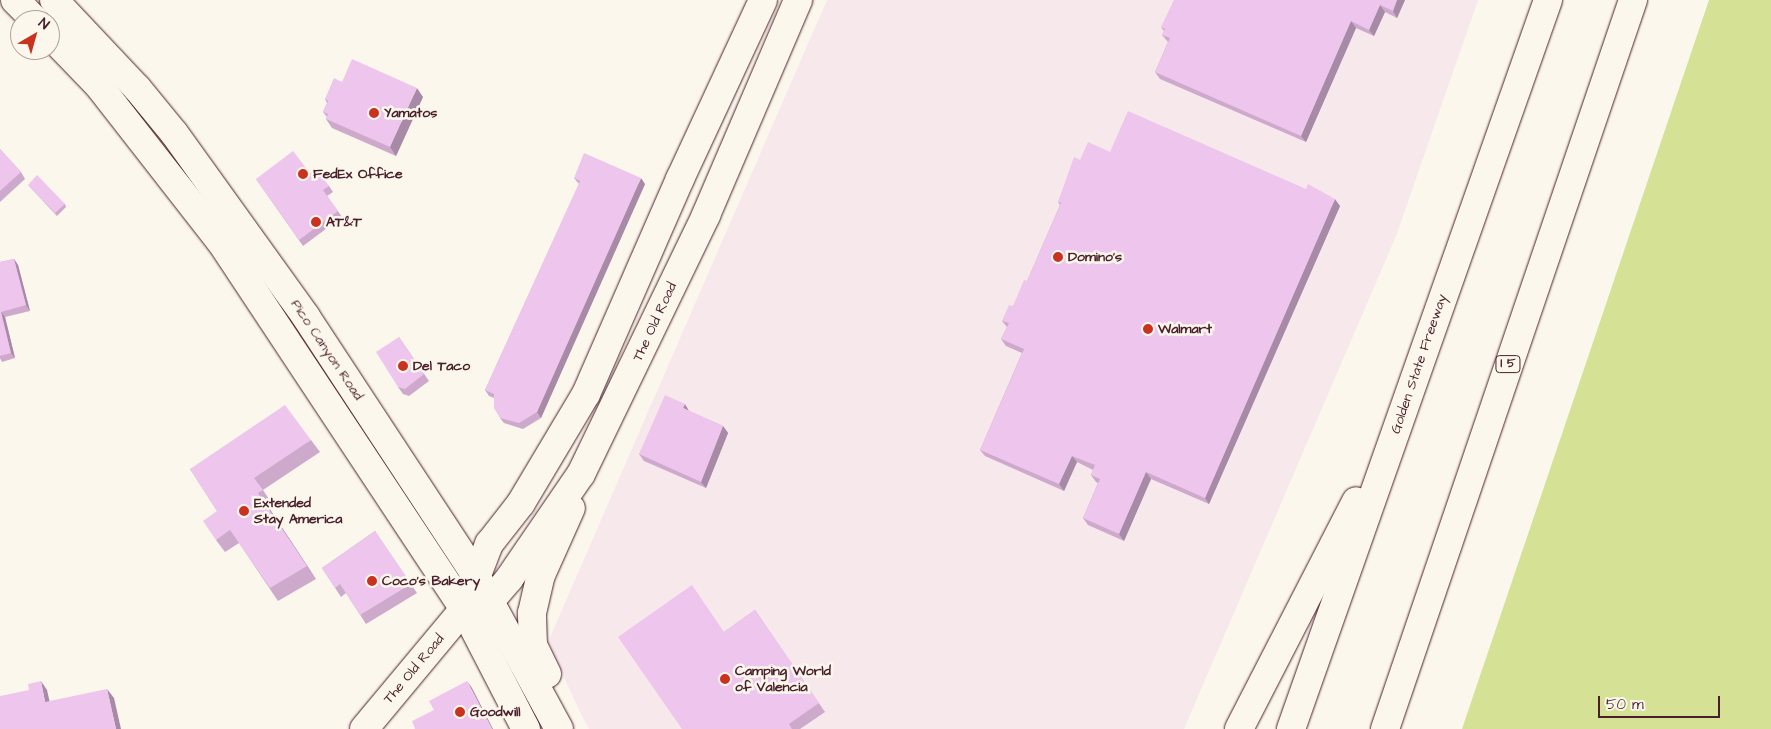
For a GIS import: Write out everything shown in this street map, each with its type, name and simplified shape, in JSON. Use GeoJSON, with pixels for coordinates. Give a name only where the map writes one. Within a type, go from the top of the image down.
{"type":"FeatureCollection","features":[{"type":"Feature","properties":{"kind":"main road"},"geometry":{"type":"LineString","coordinates":[[15,0],[25,10]]}},
{"type":"Feature","properties":{"kind":"main road","name":"Pico Canyon Road"},"geometry":{"type":"LineString","coordinates":[[54,0],[137,88],[222,196],[306,317],[476,576],[559,729]]}},
{"type":"Feature","properties":{"kind":"main road","name":"The Old Road"},"geometry":{"type":"LineString","coordinates":[[364,729],[464,609],[489,544],[520,503],[586,394],[680,179],[763,0]]}},
{"type":"Feature","properties":{"kind":"main road","name":"The Old Road"},"geometry":{"type":"LineString","coordinates":[[490,601],[509,579],[582,474],[706,215],[798,0]]}},
{"type":"Feature","properties":{"kind":"main road","name":"Golden State Freeway"},"geometry":{"type":"LineString","coordinates":[[1291,729],[1548,0]]}},
{"type":"Feature","properties":{"kind":"main road","name":"I 5"},"geometry":{"type":"LineString","coordinates":[[1386,729],[1633,0]]}},
{"type":"Feature","properties":{"kind":"main road","name":"Pico Canyon Road"},"geometry":{"type":"LineString","coordinates":[[60,45],[99,86],[221,242],[464,609],[526,729]]}},
{"type":"Feature","properties":{"kind":"main road"},"geometry":{"type":"LineString","coordinates":[[1239,729],[1402,414]]}},
{"type":"Feature","properties":{"kind":"main road"},"geometry":{"type":"LineString","coordinates":[[574,729],[533,645],[531,628],[535,593],[562,532],[582,474]]}},
{"type":"Feature","properties":{"kind":"main road"},"geometry":{"type":"LineString","coordinates":[[464,609],[490,601]]}},
{"type":"Feature","properties":{"kind":"shaded area"},"geometry":{"type":"Polygon","coordinates":[[[827,0],[1478,0],[1396,236],[1184,729],[589,729],[579,710],[548,642],[827,0]]]}},
{"type":"Feature","properties":{"kind":"green space"},"geometry":{"type":"Polygon","coordinates":[[[1709,0],[1771,0],[1771,729],[1462,729],[1709,0]]]}},
{"type":"Feature","properties":{"kind":"building"},"geometry":{"type":"Polygon","coordinates":[[[1174,0],[1397,0],[1393,11],[1380,5],[1369,30],[1351,21],[1301,136],[1155,72],[1170,38],[1162,35],[1165,29],[1161,27],[1174,0]]]}},
{"type":"Feature","properties":{"kind":"building","name":"Yamatos"},"geometry":{"type":"Polygon","coordinates":[[[352,59],[417,88],[390,147],[326,119],[328,114],[323,112],[328,101],[325,99],[334,78],[342,82],[352,59]]]}},
{"type":"Feature","properties":{"kind":"building","name":"Walmart"},"geometry":{"type":"Polygon","coordinates":[[[1128,111],[1306,189],[1308,184],[1335,199],[1205,498],[1146,472],[1119,534],[1083,518],[1100,479],[1091,475],[1095,465],[1072,456],[1059,484],[980,450],[1024,349],[1001,339],[1009,323],[1002,321],[1009,305],[1013,306],[1024,280],[1027,281],[1061,203],[1058,202],[1074,157],[1080,160],[1088,142],[1110,152],[1128,111]]]}},
{"type":"Feature","properties":{"kind":"building"},"geometry":{"type":"Polygon","coordinates":[[[0,149],[21,172],[0,191],[0,149]]]}},
{"type":"Feature","properties":{"kind":"building"},"geometry":{"type":"Polygon","coordinates":[[[293,151],[310,173],[316,169],[329,186],[323,190],[338,211],[299,240],[256,179],[293,151]]]}},
{"type":"Feature","properties":{"kind":"building"},"geometry":{"type":"Polygon","coordinates":[[[584,153],[641,178],[537,412],[519,423],[500,418],[494,408],[494,394],[485,390],[580,181],[574,178],[584,153]]]}},
{"type":"Feature","properties":{"kind":"building"},"geometry":{"type":"Polygon","coordinates":[[[37,175],[65,204],[55,213],[28,185],[37,175]]]}},
{"type":"Feature","properties":{"kind":"building"},"geometry":{"type":"Polygon","coordinates":[[[14,259],[26,305],[1,312],[11,353],[0,356],[0,262],[14,259]]]}},
{"type":"Feature","properties":{"kind":"building","name":"Del Taco"},"geometry":{"type":"Polygon","coordinates":[[[399,337],[424,374],[405,389],[398,387],[376,352],[399,337]]]}},
{"type":"Feature","properties":{"kind":"building"},"geometry":{"type":"Polygon","coordinates":[[[665,395],[685,404],[683,408],[723,426],[701,482],[639,454],[665,395]]]}},
{"type":"Feature","properties":{"kind":"building","name":"Extended Stay America"},"geometry":{"type":"Polygon","coordinates":[[[285,405],[311,440],[254,478],[263,490],[258,493],[307,566],[270,588],[230,530],[216,540],[203,521],[217,511],[190,469],[285,405]]]}},
{"type":"Feature","properties":{"kind":"building","name":"Coco's Bakery"},"geometry":{"type":"Polygon","coordinates":[[[375,531],[411,584],[360,615],[340,584],[335,588],[322,568],[375,531]]]}},
{"type":"Feature","properties":{"kind":"building","name":"Camping World of Valencia"},"geometry":{"type":"Polygon","coordinates":[[[692,585],[724,632],[755,610],[819,703],[789,724],[792,729],[682,729],[618,637],[692,585]]]}},
{"type":"Feature","properties":{"kind":"building"},"geometry":{"type":"Polygon","coordinates":[[[41,681],[45,702],[107,689],[116,729],[0,729],[0,696],[29,690],[28,684],[41,681]]]}},
{"type":"Feature","properties":{"kind":"building","name":"Goodwill"},"geometry":{"type":"Polygon","coordinates":[[[467,681],[492,729],[415,729],[412,721],[434,710],[429,701],[467,681]]]}},
{"type":"Feature","properties":{"kind":"place","name":"Yamatos"},"geometry":{"type":"Point","coordinates":[374,113]}},
{"type":"Feature","properties":{"kind":"place","name":"FedEx Office"},"geometry":{"type":"Point","coordinates":[303,174]}},
{"type":"Feature","properties":{"kind":"place","name":"AT&T"},"geometry":{"type":"Point","coordinates":[316,222]}},
{"type":"Feature","properties":{"kind":"place","name":"Domino's"},"geometry":{"type":"Point","coordinates":[1058,257]}},
{"type":"Feature","properties":{"kind":"place","name":"Walmart"},"geometry":{"type":"Point","coordinates":[1148,329]}},
{"type":"Feature","properties":{"kind":"place","name":"Del Taco"},"geometry":{"type":"Point","coordinates":[403,366]}},
{"type":"Feature","properties":{"kind":"place","name":"Extended Stay America"},"geometry":{"type":"Point","coordinates":[244,511]}},
{"type":"Feature","properties":{"kind":"place","name":"Coco's Bakery"},"geometry":{"type":"Point","coordinates":[372,581]}},
{"type":"Feature","properties":{"kind":"place","name":"Camping World of Valencia"},"geometry":{"type":"Point","coordinates":[725,679]}},
{"type":"Feature","properties":{"kind":"place","name":"Goodwill"},"geometry":{"type":"Point","coordinates":[460,712]}}]}
